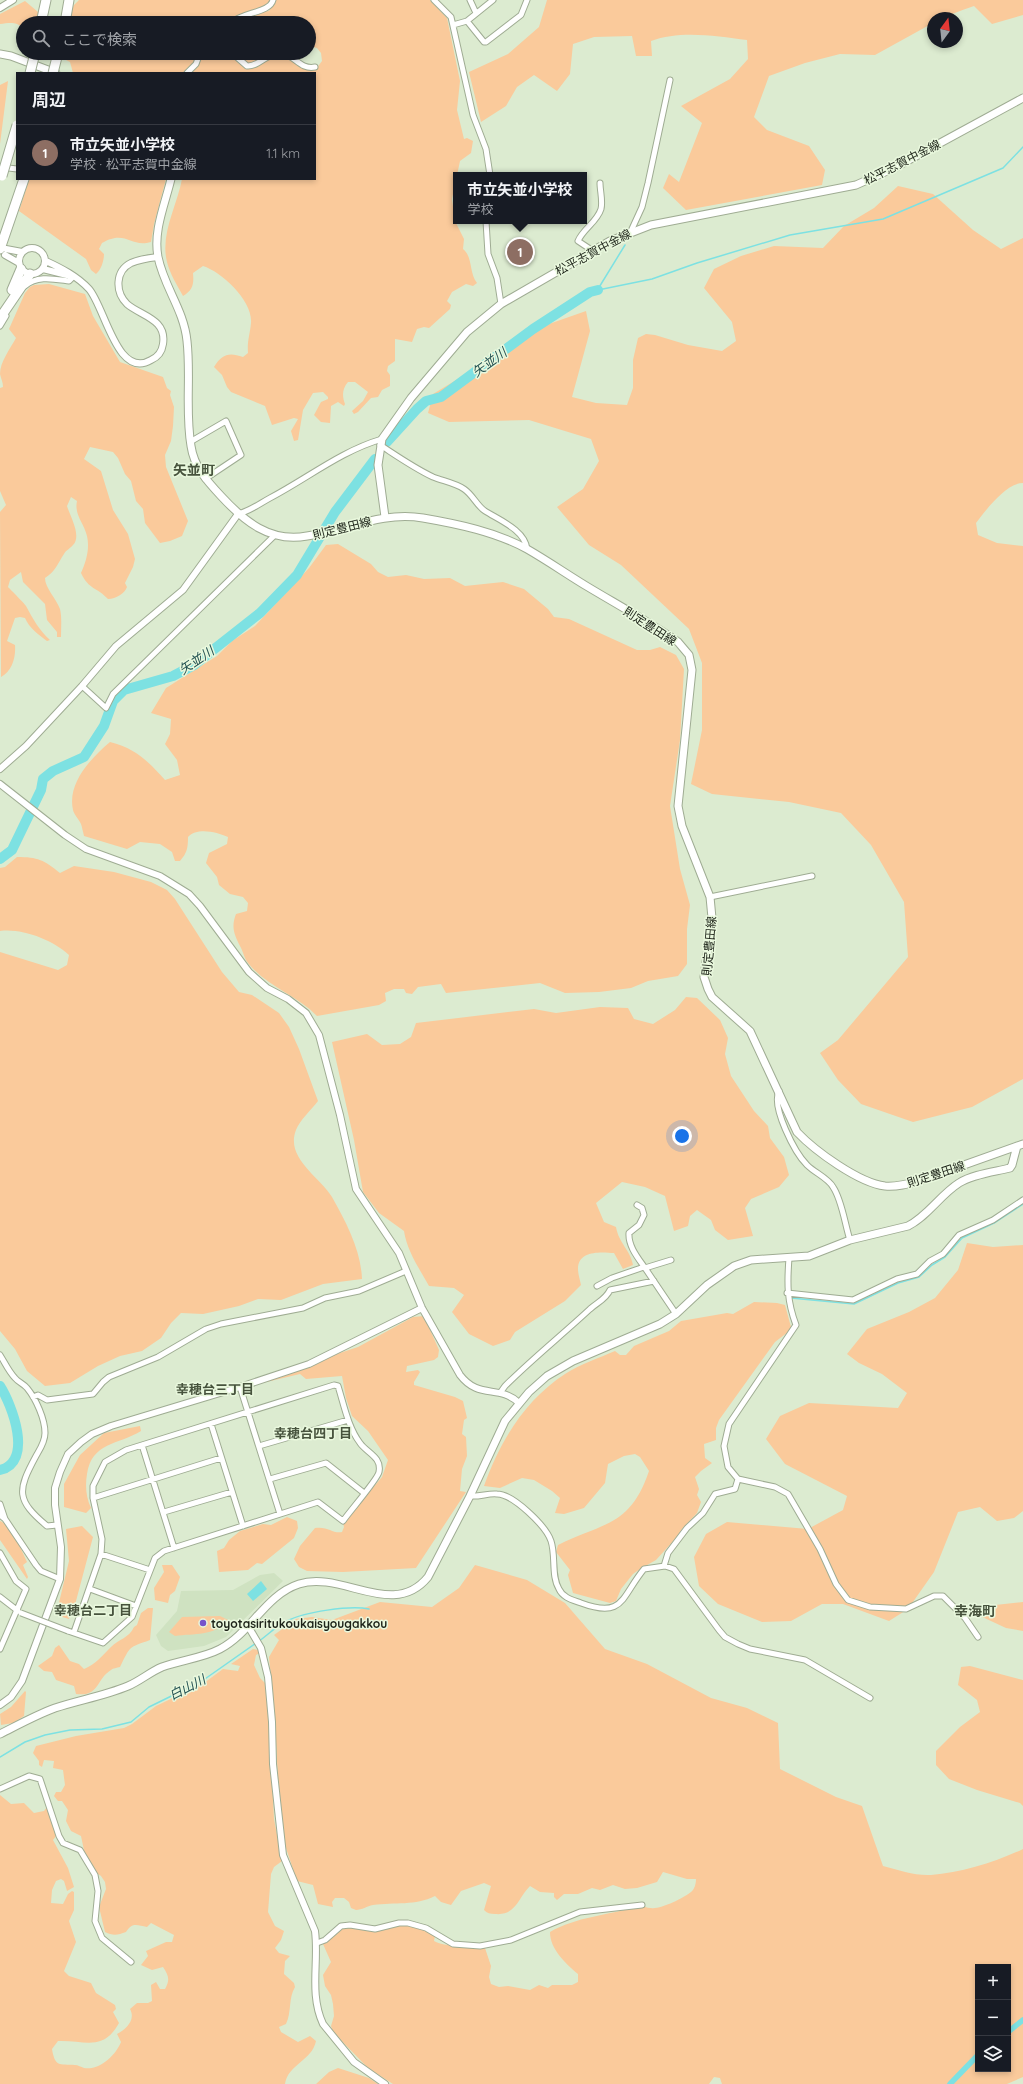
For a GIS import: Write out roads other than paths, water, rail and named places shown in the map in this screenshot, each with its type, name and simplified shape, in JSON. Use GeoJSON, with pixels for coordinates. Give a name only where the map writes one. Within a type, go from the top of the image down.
{"type":"FeatureCollection","features":[{"type":"Feature","properties":{"kind":"highway"},"geometry":{"type":"LineString","coordinates":[[43,16],[46,0]]}},
{"type":"Feature","properties":{"kind":"highway"},"geometry":{"type":"LineString","coordinates":[[66,16],[69,0]]}},
{"type":"Feature","properties":{"kind":"highway"},"geometry":{"type":"LineString","coordinates":[[30,72],[33,60]]}},
{"type":"Feature","properties":{"kind":"highway"},"geometry":{"type":"LineString","coordinates":[[54,72],[57,60]]}},
{"type":"Feature","properties":{"kind":"highway"},"geometry":{"type":"LineString","coordinates":[[1,180],[16,128]]}},
{"type":"Feature","properties":{"kind":"highway"},"geometry":{"type":"LineString","coordinates":[[4,251],[23,181]]}},
{"type":"Feature","properties":{"kind":"highway"},"geometry":{"type":"LineString","coordinates":[[0,310],[17,281],[20,266]]}},
{"type":"Feature","properties":{"kind":"highway"},"geometry":{"type":"LineString","coordinates":[[0,318],[30,274]]}},
{"type":"Feature","properties":{"kind":"main road"},"geometry":{"type":"LineString","coordinates":[[0,54],[16,58]]}},
{"type":"Feature","properties":{"kind":"main road"},"geometry":{"type":"LineString","coordinates":[[21,60],[51,72]]}},
{"type":"Feature","properties":{"kind":"main road","name":"松平志賀中金線"},"geometry":{"type":"LineString","coordinates":[[385,517],[378,465],[381,442],[411,398],[467,332],[501,304],[592,251],[631,231],[650,225],[856,185],[896,167],[1000,112],[1023,98]]}},
{"type":"Feature","properties":{"kind":"main road","name":"則定豊田線"},"geometry":{"type":"LineString","coordinates":[[171,180],[159,225],[157,240],[158,257],[163,275],[182,315],[185,329],[187,342],[190,442],[196,464],[205,479],[238,514],[250,524],[275,535],[292,538],[306,537],[385,517],[422,518],[494,535],[527,549],[678,642],[689,655],[692,670],[678,806],[682,826],[710,897],[712,918],[704,977],[712,997],[750,1031],[797,1132],[807,1143],[830,1160],[875,1184],[903,1185],[1020,1145]]}},
{"type":"Feature","properties":{"kind":"main road"},"geometry":{"type":"LineString","coordinates":[[0,1734],[55,1709],[128,1686],[159,1669],[219,1650],[232,1641],[280,1593],[304,1583],[324,1582],[392,1596],[410,1592],[418,1588],[428,1577],[470,1496],[505,1421],[519,1402],[537,1384],[559,1368],[648,1330],[676,1314],[707,1285],[734,1266],[751,1260],[789,1258],[821,1253],[850,1240],[892,1231],[916,1222],[959,1183],[978,1175],[1010,1168],[1020,1145]]}},
{"type":"Feature","properties":{"kind":"street"},"geometry":{"type":"LineString","coordinates":[[0,8],[13,0]]}},
{"type":"Feature","properties":{"kind":"street"},"geometry":{"type":"LineString","coordinates":[[241,16],[267,9],[271,6],[273,0]]}},
{"type":"Feature","properties":{"kind":"street"},"geometry":{"type":"LineString","coordinates":[[434,0],[450,16],[473,115],[486,149],[490,172]]}},
{"type":"Feature","properties":{"kind":"street"},"geometry":{"type":"LineString","coordinates":[[470,0],[476,13]]}},
{"type":"Feature","properties":{"kind":"street"},"geometry":{"type":"LineString","coordinates":[[452,25],[467,21],[493,0]]}},
{"type":"Feature","properties":{"kind":"street"},"geometry":{"type":"LineString","coordinates":[[467,21],[484,42],[486,42],[521,15],[527,0]]}},
{"type":"Feature","properties":{"kind":"street"},"geometry":{"type":"LineString","coordinates":[[188,72],[196,64],[197,60]]}},
{"type":"Feature","properties":{"kind":"street"},"geometry":{"type":"LineString","coordinates":[[240,60],[247,66],[254,65],[263,60]]}},
{"type":"Feature","properties":{"kind":"street"},"geometry":{"type":"LineString","coordinates":[[295,60],[305,67],[315,67]]}},
{"type":"Feature","properties":{"kind":"street"},"geometry":{"type":"LineString","coordinates":[[631,231],[642,207],[670,80]]}},
{"type":"Feature","properties":{"kind":"street"},"geometry":{"type":"LineString","coordinates":[[0,167],[16,169]]}},
{"type":"Feature","properties":{"kind":"street"},"geometry":{"type":"LineString","coordinates":[[592,251],[578,241],[582,233],[597,217],[601,208],[600,183]]}},
{"type":"Feature","properties":{"kind":"street"},"geometry":{"type":"LineString","coordinates":[[486,224],[488,254],[497,278],[501,304]]}},
{"type":"Feature","properties":{"kind":"street"},"geometry":{"type":"LineString","coordinates":[[29,248],[37,249],[43,253],[46,261],[43,269],[37,274],[30,274],[4,251],[22,252],[29,248]]}},
{"type":"Feature","properties":{"kind":"street"},"geometry":{"type":"LineString","coordinates":[[20,266],[22,252]]}},
{"type":"Feature","properties":{"kind":"street"},"geometry":{"type":"LineString","coordinates":[[46,261],[69,272],[88,289],[98,303],[118,350],[128,360],[142,364],[149,362],[158,354],[163,345],[162,333],[156,321],[134,309],[122,299],[118,287],[118,280],[120,273],[130,264],[158,257]]}},
{"type":"Feature","properties":{"kind":"street"},"geometry":{"type":"LineString","coordinates":[[43,269],[73,277]]}},
{"type":"Feature","properties":{"kind":"street"},"geometry":{"type":"LineString","coordinates":[[0,326],[26,285],[32,281],[56,279],[69,282],[73,277]]}},
{"type":"Feature","properties":{"kind":"street"},"geometry":{"type":"LineString","coordinates":[[190,442],[226,421],[241,455],[205,479]]}},
{"type":"Feature","properties":{"kind":"street"},"geometry":{"type":"LineString","coordinates":[[0,769],[26,746],[82,686],[116,646],[183,590],[238,514],[247,512],[279,494],[346,452],[362,444],[381,442],[406,462],[433,477],[465,490],[485,511],[502,519],[514,530],[526,544],[527,549]]}},
{"type":"Feature","properties":{"kind":"street"},"geometry":{"type":"LineString","coordinates":[[82,686],[106,708],[113,694],[275,535]]}},
{"type":"Feature","properties":{"kind":"street"},"geometry":{"type":"LineString","coordinates":[[0,784],[41,817],[86,849],[160,876],[188,894],[200,906],[249,972],[267,988],[288,999],[306,1013],[319,1035],[340,1115],[356,1189],[399,1253],[422,1308],[447,1354],[465,1382],[477,1390],[500,1393],[519,1402]]}},
{"type":"Feature","properties":{"kind":"street"},"geometry":{"type":"LineString","coordinates":[[710,897],[812,876]]}},
{"type":"Feature","properties":{"kind":"street"},"geometry":{"type":"LineString","coordinates":[[779,1091],[775,1098],[790,1142],[806,1164],[833,1187],[850,1240]]}},
{"type":"Feature","properties":{"kind":"street"},"geometry":{"type":"LineString","coordinates":[[787,1294],[853,1300],[897,1279],[917,1274],[930,1262],[943,1254],[959,1235],[993,1220],[1023,1200]]}},
{"type":"Feature","properties":{"kind":"street"},"geometry":{"type":"LineString","coordinates":[[637,1205],[642,1208],[644,1215],[639,1224],[629,1233],[633,1250],[676,1314]]}},
{"type":"Feature","properties":{"kind":"street"},"geometry":{"type":"LineString","coordinates":[[789,1258],[787,1294],[796,1325],[754,1390],[740,1406],[729,1424],[724,1438],[724,1456],[728,1467],[738,1479],[775,1487],[788,1494],[820,1549],[836,1584],[848,1600],[870,1607],[906,1609],[934,1596],[943,1596],[966,1618],[978,1637]]}},
{"type":"Feature","properties":{"kind":"street"},"geometry":{"type":"LineString","coordinates":[[597,1286],[612,1278],[671,1260]]}},
{"type":"Feature","properties":{"kind":"street"},"geometry":{"type":"LineString","coordinates":[[33,1397],[38,1395],[47,1400],[93,1394],[109,1377],[158,1358],[206,1329],[221,1324],[292,1311],[325,1298],[359,1291],[406,1272]]}},
{"type":"Feature","properties":{"kind":"street"},"geometry":{"type":"LineString","coordinates":[[500,1393],[505,1386],[595,1304],[606,1297],[610,1290],[654,1281]]}},
{"type":"Feature","properties":{"kind":"street"},"geometry":{"type":"LineString","coordinates":[[0,1705],[11,1697],[22,1681],[60,1579],[61,1547],[55,1488],[68,1454],[80,1442],[92,1434],[111,1426],[240,1387],[309,1364],[422,1308]]}},
{"type":"Feature","properties":{"kind":"street"},"geometry":{"type":"LineString","coordinates":[[0,1355],[15,1379],[26,1387],[33,1397],[42,1417],[44,1437],[30,1468],[22,1494],[24,1503],[34,1515],[47,1526],[58,1525]]}},
{"type":"Feature","properties":{"kind":"street"},"geometry":{"type":"LineString","coordinates":[[0,1597],[19,1612],[102,1643],[127,1623],[132,1617],[155,1558],[164,1551],[318,1502],[342,1521],[380,1473],[379,1463],[374,1456],[361,1445],[354,1434],[336,1385],[142,1445],[114,1455],[105,1462],[93,1486],[93,1498],[102,1539],[101,1554],[74,1632]]}},
{"type":"Feature","properties":{"kind":"street"},"geometry":{"type":"LineString","coordinates":[[240,1387],[280,1514]]}},
{"type":"Feature","properties":{"kind":"street"},"geometry":{"type":"LineString","coordinates":[[259,1446],[348,1420]]}},
{"type":"Feature","properties":{"kind":"street"},"geometry":{"type":"LineString","coordinates":[[211,1424],[243,1526]]}},
{"type":"Feature","properties":{"kind":"street"},"geometry":{"type":"LineString","coordinates":[[142,1445],[174,1548]]}},
{"type":"Feature","properties":{"kind":"street"},"geometry":{"type":"LineString","coordinates":[[93,1498],[221,1458]]}},
{"type":"Feature","properties":{"kind":"street"},"geometry":{"type":"LineString","coordinates":[[270,1479],[326,1463],[364,1493]]}},
{"type":"Feature","properties":{"kind":"street"},"geometry":{"type":"LineString","coordinates":[[664,1566],[668,1553],[687,1528],[703,1513],[715,1494],[734,1489],[738,1479]]}},
{"type":"Feature","properties":{"kind":"street"},"geometry":{"type":"LineString","coordinates":[[164,1512],[232,1492]]}},
{"type":"Feature","properties":{"kind":"street"},"geometry":{"type":"LineString","coordinates":[[470,1496],[497,1494],[504,1495],[523,1508],[544,1528],[551,1540],[558,1588],[565,1597],[589,1606],[607,1609],[618,1605],[644,1569],[664,1566],[674,1569],[702,1610],[725,1637],[750,1649],[805,1660],[870,1698]]}},
{"type":"Feature","properties":{"kind":"street"},"geometry":{"type":"LineString","coordinates":[[0,1504],[5,1519],[36,1565],[41,1571],[60,1579]]}},
{"type":"Feature","properties":{"kind":"street"},"geometry":{"type":"LineString","coordinates":[[0,1515],[5,1519]]}},
{"type":"Feature","properties":{"kind":"street"},"geometry":{"type":"LineString","coordinates":[[0,1553],[16,1581],[26,1589],[19,1612],[0,1648]]}},
{"type":"Feature","properties":{"kind":"street"},"geometry":{"type":"LineString","coordinates":[[101,1554],[150,1570]]}},
{"type":"Feature","properties":{"kind":"street"},"geometry":{"type":"LineString","coordinates":[[90,1589],[136,1606]]}},
{"type":"Feature","properties":{"kind":"street"},"geometry":{"type":"LineString","coordinates":[[248,1626],[262,1648],[268,1677],[272,1722],[273,1764],[281,1842],[288,1867],[313,1922],[317,1943],[315,1991],[316,2006],[323,2024],[354,2062],[385,2084]]}},
{"type":"Feature","properties":{"kind":"street"},"geometry":{"type":"LineString","coordinates":[[0,1789],[29,1776],[40,1779],[59,1836],[63,1843],[80,1850],[95,1875],[98,1891],[95,1921],[102,1938],[131,1962]]}},
{"type":"Feature","properties":{"kind":"street"},"geometry":{"type":"LineString","coordinates":[[317,1943],[325,1940],[341,1926],[350,1925],[375,1929],[399,1923],[426,1928],[453,1944],[480,1946],[511,1940],[580,1912],[642,1905]]}},
{"type":"Feature","properties":{"kind":"water"},"geometry":{"type":"Polygon","coordinates":[[[261,1581],[267,1589],[253,1601],[247,1594],[261,1581]]]}},
{"type":"Feature","properties":{"kind":"waterway"},"geometry":{"type":"LineString","coordinates":[[598,290],[652,279],[697,263],[790,235],[883,219],[1003,168],[1023,147]]}},
{"type":"Feature","properties":{"kind":"waterway"},"geometry":{"type":"LineString","coordinates":[[598,289],[625,245]]}},
{"type":"Feature","properties":{"kind":"waterway","name":"矢並川"},"geometry":{"type":"LineString","coordinates":[[387,442],[426,401],[441,397],[533,329],[590,292],[598,290]]}},
{"type":"Feature","properties":{"kind":"waterway","name":"矢並川"},"geometry":{"type":"LineString","coordinates":[[0,859],[12,850],[41,790],[43,779],[53,771],[84,757],[104,726],[113,701],[124,690],[173,676],[194,665],[260,613],[297,575],[335,512],[375,459]]}},
{"type":"Feature","properties":{"kind":"waterway"},"geometry":{"type":"LineString","coordinates":[[791,1298],[854,1304],[898,1283],[919,1277],[932,1265],[945,1257],[962,1238],[994,1223],[1023,1204]]}},
{"type":"Feature","properties":{"kind":"waterway","name":"矢並川"},"geometry":{"type":"LineString","coordinates":[[0,1386],[10,1406],[14,1419],[18,1445],[16,1456],[10,1465],[0,1470]]}},
{"type":"Feature","properties":{"kind":"waterway","name":"白山川"},"geometry":{"type":"LineString","coordinates":[[259,1641],[283,1623],[304,1615],[327,1610],[351,1608],[369,1609]]}},
{"type":"Feature","properties":{"kind":"waterway","name":"白山川"},"geometry":{"type":"LineString","coordinates":[[0,1757],[25,1742],[45,1735],[70,1730],[102,1729],[131,1722],[149,1707],[202,1681],[256,1643]]}},
{"type":"Feature","properties":{"kind":"waterway"},"geometry":{"type":"LineString","coordinates":[[1011,2030],[1023,2020]]}},
{"type":"Feature","properties":{"kind":"waterway"},"geometry":{"type":"LineString","coordinates":[[950,2084],[975,2058]]}},
{"type":"Feature","properties":{"kind":"place","name":"市立矢並小学校"},"geometry":{"type":"Point","coordinates":[520,252]}},
{"type":"Feature","properties":{"kind":"place","name":"toyotasiritukoukaisyougakkou"},"geometry":{"type":"Point","coordinates":[203,1623]}},
{"type":"Feature","properties":{"kind":"district","name":"矢並町"},"geometry":{"type":"Point","coordinates":[194,470]}},
{"type":"Feature","properties":{"kind":"district","name":"幸穂台三丁目"},"geometry":{"type":"Point","coordinates":[215,1389]}},
{"type":"Feature","properties":{"kind":"district","name":"幸穂台四丁目"},"geometry":{"type":"Point","coordinates":[313,1433]}},
{"type":"Feature","properties":{"kind":"district","name":"幸穂台二丁目"},"geometry":{"type":"Point","coordinates":[93,1610]}},
{"type":"Feature","properties":{"kind":"district","name":"幸海町"},"geometry":{"type":"Point","coordinates":[975,1611]}}]}
